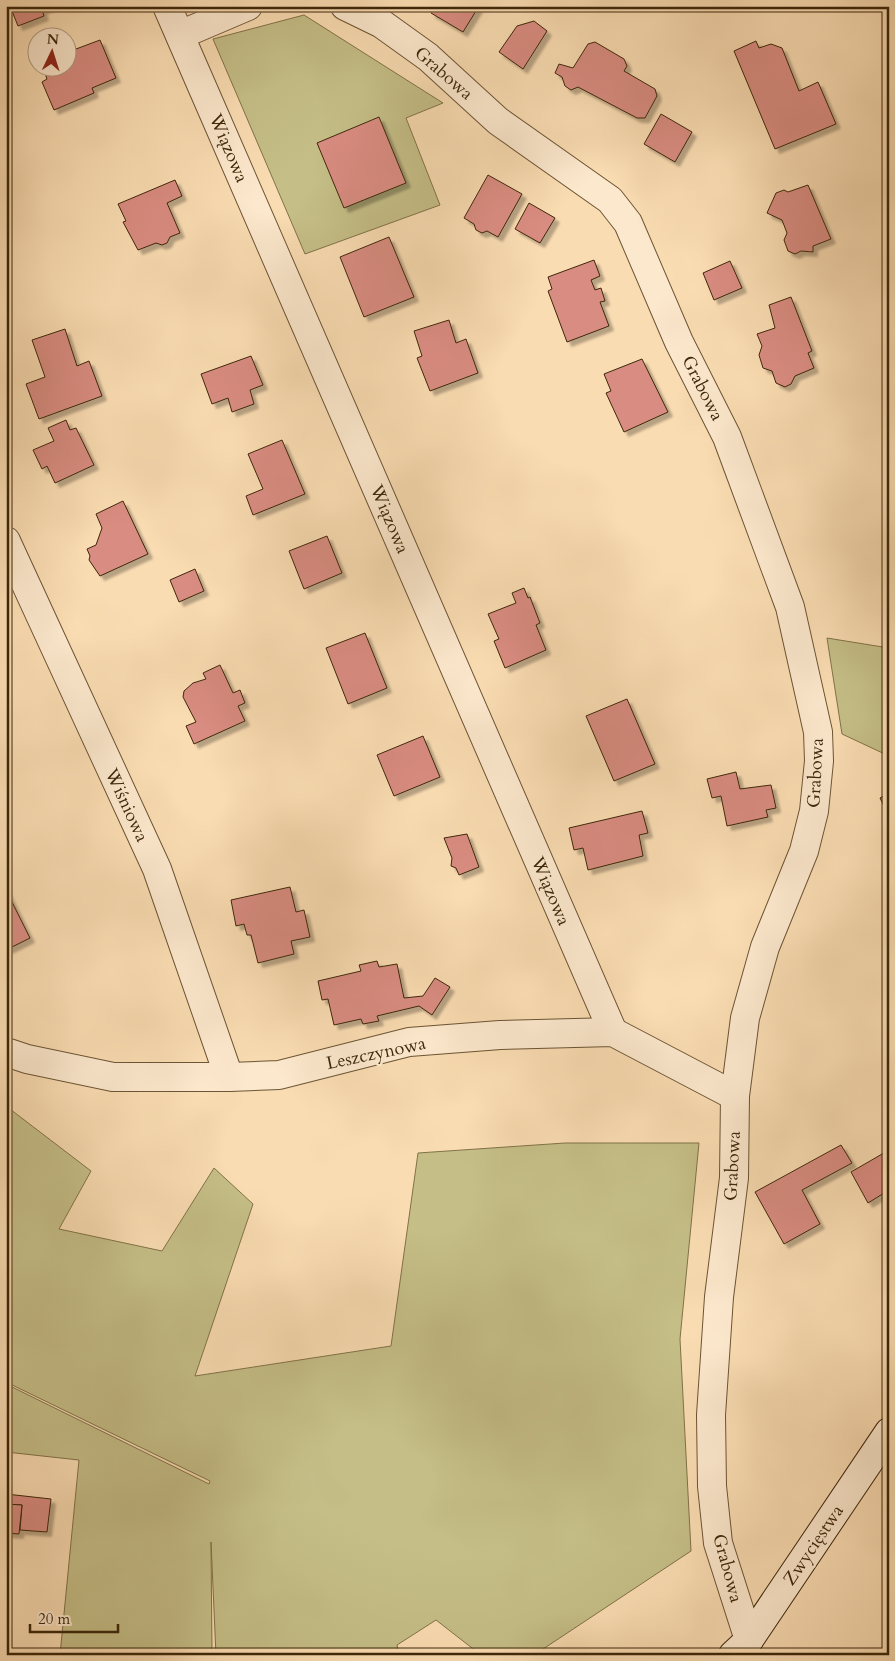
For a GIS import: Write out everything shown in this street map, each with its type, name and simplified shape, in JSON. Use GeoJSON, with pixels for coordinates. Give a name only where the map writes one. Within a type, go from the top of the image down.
{"type":"FeatureCollection","features":[{"type":"Feature","properties":{"kind":"street","name":"Wiązowa"},"geometry":{"type":"LineString","coordinates":[[167,6],[613,1032]]}},
{"type":"Feature","properties":{"kind":"street"},"geometry":{"type":"LineString","coordinates":[[180,35],[248,6]]}},
{"type":"Feature","properties":{"kind":"street","name":"Grabowa"},"geometry":{"type":"LineString","coordinates":[[345,6],[382,24],[428,57],[498,121],[610,200],[628,224],[679,342],[727,436],[790,607],[818,732],[819,761],[814,811],[804,852],[766,947],[745,1018],[735,1096],[734,1178],[719,1297],[711,1415],[712,1486],[718,1543],[741,1647]]}},
{"type":"Feature","properties":{"kind":"street","name":"Wiśniowa"},"geometry":{"type":"LineString","coordinates":[[6,541],[157,869],[230,1077]]}},
{"type":"Feature","properties":{"kind":"street","name":"Leszczynowa"},"geometry":{"type":"LineString","coordinates":[[6,1052],[113,1078],[230,1077],[279,1075],[409,1042],[500,1036],[613,1032],[735,1096]]}},
{"type":"Feature","properties":{"kind":"street","name":"Zwycięstwa"},"geometry":{"type":"LineString","coordinates":[[741,1647],[889,1432]]}},
{"type":"Feature","properties":{"kind":"shaded area"},"geometry":{"type":"Polygon","coordinates":[[[304,15],[443,103],[406,118],[440,205],[305,254],[213,39],[304,15]]]}},
{"type":"Feature","properties":{"kind":"shaded area"},"geometry":{"type":"Polygon","coordinates":[[[827,638],[889,648],[889,756],[842,734],[827,638]]]}},
{"type":"Feature","properties":{"kind":"shaded area"},"geometry":{"type":"Polygon","coordinates":[[[6,1106],[91,1171],[59,1229],[162,1251],[214,1168],[253,1204],[195,1376],[391,1346],[418,1153],[565,1143],[699,1143],[680,1339],[691,1551],[534,1655],[481,1655],[436,1620],[397,1645],[399,1655],[216,1655],[211,1542],[212,1655],[60,1655],[79,1460],[6,1452],[6,1384],[209,1484],[210,1481],[6,1382],[6,1106]]]}},
{"type":"Feature","properties":{"kind":"building"},"geometry":{"type":"Polygon","coordinates":[[[10,6],[51,6],[42,10],[44,16],[18,26],[10,6]]]}},
{"type":"Feature","properties":{"kind":"building"},"geometry":{"type":"Polygon","coordinates":[[[433,6],[479,6],[463,32],[431,13],[433,6]]]}},
{"type":"Feature","properties":{"kind":"building"},"geometry":{"type":"Polygon","coordinates":[[[534,21],[547,31],[523,69],[499,52],[517,26],[534,21]]]}},
{"type":"Feature","properties":{"kind":"building"},"geometry":{"type":"Polygon","coordinates":[[[100,40],[116,78],[92,88],[94,93],[54,110],[42,82],[47,78],[78,78],[78,48],[100,40]]]}},
{"type":"Feature","properties":{"kind":"building"},"geometry":{"type":"Polygon","coordinates":[[[756,41],[759,48],[771,44],[782,48],[799,91],[818,82],[836,124],[775,149],[734,51],[756,41]]]}},
{"type":"Feature","properties":{"kind":"building"},"geometry":{"type":"Polygon","coordinates":[[[595,42],[624,59],[627,66],[624,71],[655,89],[657,96],[645,118],[637,118],[578,87],[571,90],[565,86],[562,77],[555,73],[559,64],[573,68],[588,44],[595,42]]]}},
{"type":"Feature","properties":{"kind":"building"},"geometry":{"type":"Polygon","coordinates":[[[661,114],[692,132],[675,162],[644,144],[661,114]]]}},
{"type":"Feature","properties":{"kind":"building"},"geometry":{"type":"Polygon","coordinates":[[[379,117],[406,183],[344,208],[317,143],[379,117]]]}},
{"type":"Feature","properties":{"kind":"building"},"geometry":{"type":"Polygon","coordinates":[[[488,175],[522,194],[498,237],[487,231],[482,233],[476,230],[474,224],[464,218],[488,175]]]}},
{"type":"Feature","properties":{"kind":"building"},"geometry":{"type":"Polygon","coordinates":[[[175,180],[182,196],[167,203],[180,233],[170,237],[167,243],[162,245],[156,243],[138,250],[123,222],[126,221],[118,204],[175,180]]]}},
{"type":"Feature","properties":{"kind":"building"},"geometry":{"type":"Polygon","coordinates":[[[808,185],[831,239],[813,246],[813,252],[801,251],[795,254],[788,251],[784,240],[787,233],[782,220],[767,213],[776,193],[784,190],[788,192],[808,185]]]}},
{"type":"Feature","properties":{"kind":"building"},"geometry":{"type":"Polygon","coordinates":[[[529,203],[555,218],[540,243],[515,229],[529,203]]]}},
{"type":"Feature","properties":{"kind":"building"},"geometry":{"type":"Polygon","coordinates":[[[389,237],[414,297],[364,317],[340,257],[389,237]]]}},
{"type":"Feature","properties":{"kind":"building"},"geometry":{"type":"Polygon","coordinates":[[[594,260],[600,276],[591,280],[595,290],[601,288],[605,301],[600,302],[609,326],[567,342],[548,291],[552,289],[548,277],[594,260]]]}},
{"type":"Feature","properties":{"kind":"building"},"geometry":{"type":"Polygon","coordinates":[[[730,261],[742,288],[714,300],[703,273],[730,261]]]}},
{"type":"Feature","properties":{"kind":"building"},"geometry":{"type":"Polygon","coordinates":[[[791,297],[812,351],[808,353],[814,368],[795,376],[791,384],[785,387],[776,383],[772,371],[763,368],[759,355],[762,346],[757,334],[775,328],[769,305],[791,297]]]}},
{"type":"Feature","properties":{"kind":"building"},"geometry":{"type":"Polygon","coordinates":[[[449,320],[456,343],[466,339],[478,373],[430,391],[417,358],[422,356],[414,331],[449,320]]]}},
{"type":"Feature","properties":{"kind":"building"},"geometry":{"type":"Polygon","coordinates":[[[65,329],[77,366],[89,361],[102,396],[39,419],[26,384],[45,377],[32,340],[65,329]]]}},
{"type":"Feature","properties":{"kind":"building"},"geometry":{"type":"Polygon","coordinates":[[[251,356],[263,385],[250,390],[254,404],[232,412],[228,398],[212,404],[201,374],[251,356]]]}},
{"type":"Feature","properties":{"kind":"building"},"geometry":{"type":"Polygon","coordinates":[[[642,359],[668,412],[624,432],[606,393],[611,391],[604,374],[642,359]]]}},
{"type":"Feature","properties":{"kind":"building"},"geometry":{"type":"Polygon","coordinates":[[[66,420],[70,430],[76,428],[94,465],[55,483],[47,466],[42,469],[33,450],[54,441],[48,428],[66,420]]]}},
{"type":"Feature","properties":{"kind":"building"},"geometry":{"type":"Polygon","coordinates":[[[282,440],[305,494],[253,515],[246,496],[263,489],[248,454],[282,440]]]}},
{"type":"Feature","properties":{"kind":"building"},"geometry":{"type":"Polygon","coordinates":[[[123,501],[148,554],[100,576],[89,560],[90,556],[87,549],[96,545],[102,528],[96,514],[123,501]]]}},
{"type":"Feature","properties":{"kind":"building"},"geometry":{"type":"Polygon","coordinates":[[[327,536],[342,573],[304,589],[289,551],[327,536]]]}},
{"type":"Feature","properties":{"kind":"building"},"geometry":{"type":"Polygon","coordinates":[[[195,569],[204,591],[179,602],[170,580],[195,569]]]}},
{"type":"Feature","properties":{"kind":"building"},"geometry":{"type":"Polygon","coordinates":[[[524,588],[528,598],[530,597],[540,623],[536,625],[546,650],[505,668],[494,641],[499,639],[488,614],[516,603],[512,593],[524,588]]]}},
{"type":"Feature","properties":{"kind":"building"},"geometry":{"type":"Polygon","coordinates":[[[365,633],[387,688],[348,704],[326,648],[365,633]]]}},
{"type":"Feature","properties":{"kind":"building"},"geometry":{"type":"Polygon","coordinates":[[[220,665],[233,693],[240,690],[245,703],[238,706],[245,721],[194,744],[186,726],[196,722],[183,697],[184,691],[193,683],[206,679],[203,673],[220,665]]]}},
{"type":"Feature","properties":{"kind":"building"},"geometry":{"type":"Polygon","coordinates":[[[627,699],[655,764],[614,781],[586,716],[627,699]]]}},
{"type":"Feature","properties":{"kind":"building"},"geometry":{"type":"Polygon","coordinates":[[[423,736],[440,777],[394,796],[377,755],[423,736]]]}},
{"type":"Feature","properties":{"kind":"building"},"geometry":{"type":"Polygon","coordinates":[[[736,772],[740,789],[771,785],[776,808],[766,810],[768,817],[727,826],[721,796],[712,798],[707,779],[736,772]]]}},
{"type":"Feature","properties":{"kind":"building"},"geometry":{"type":"Polygon","coordinates":[[[889,793],[889,826],[884,816],[888,814],[880,798],[889,793]]]}},
{"type":"Feature","properties":{"kind":"building"},"geometry":{"type":"Polygon","coordinates":[[[642,811],[648,833],[639,835],[643,856],[588,870],[583,848],[574,850],[569,828],[642,811]]]}},
{"type":"Feature","properties":{"kind":"building"},"geometry":{"type":"Polygon","coordinates":[[[467,834],[479,867],[459,875],[456,868],[451,866],[452,858],[444,838],[467,834]]]}},
{"type":"Feature","properties":{"kind":"building"},"geometry":{"type":"Polygon","coordinates":[[[290,887],[296,912],[304,910],[310,937],[291,941],[294,954],[258,963],[251,935],[247,935],[244,924],[236,926],[231,900],[290,887]]]}},
{"type":"Feature","properties":{"kind":"building"},"geometry":{"type":"Polygon","coordinates":[[[6,890],[30,938],[6,950],[6,890]]]}},
{"type":"Feature","properties":{"kind":"building"},"geometry":{"type":"Polygon","coordinates":[[[377,961],[379,967],[397,964],[404,998],[423,996],[435,978],[450,987],[432,1015],[419,1006],[377,1016],[379,1021],[363,1024],[361,1019],[334,1025],[328,999],[322,1000],[318,981],[361,971],[359,965],[377,961]]]}},
{"type":"Feature","properties":{"kind":"building"},"geometry":{"type":"Polygon","coordinates":[[[841,1145],[852,1163],[802,1190],[820,1224],[784,1244],[755,1192],[841,1145]]]}},
{"type":"Feature","properties":{"kind":"building"},"geometry":{"type":"Polygon","coordinates":[[[889,1150],[889,1190],[868,1203],[851,1172],[889,1150]]]}},
{"type":"Feature","properties":{"kind":"building"},"geometry":{"type":"Polygon","coordinates":[[[6,1494],[51,1499],[47,1532],[20,1530],[22,1505],[6,1504],[6,1494]]]}},
{"type":"Feature","properties":{"kind":"building"},"geometry":{"type":"Polygon","coordinates":[[[6,1504],[22,1505],[19,1534],[6,1533],[6,1504]]]}}]}
